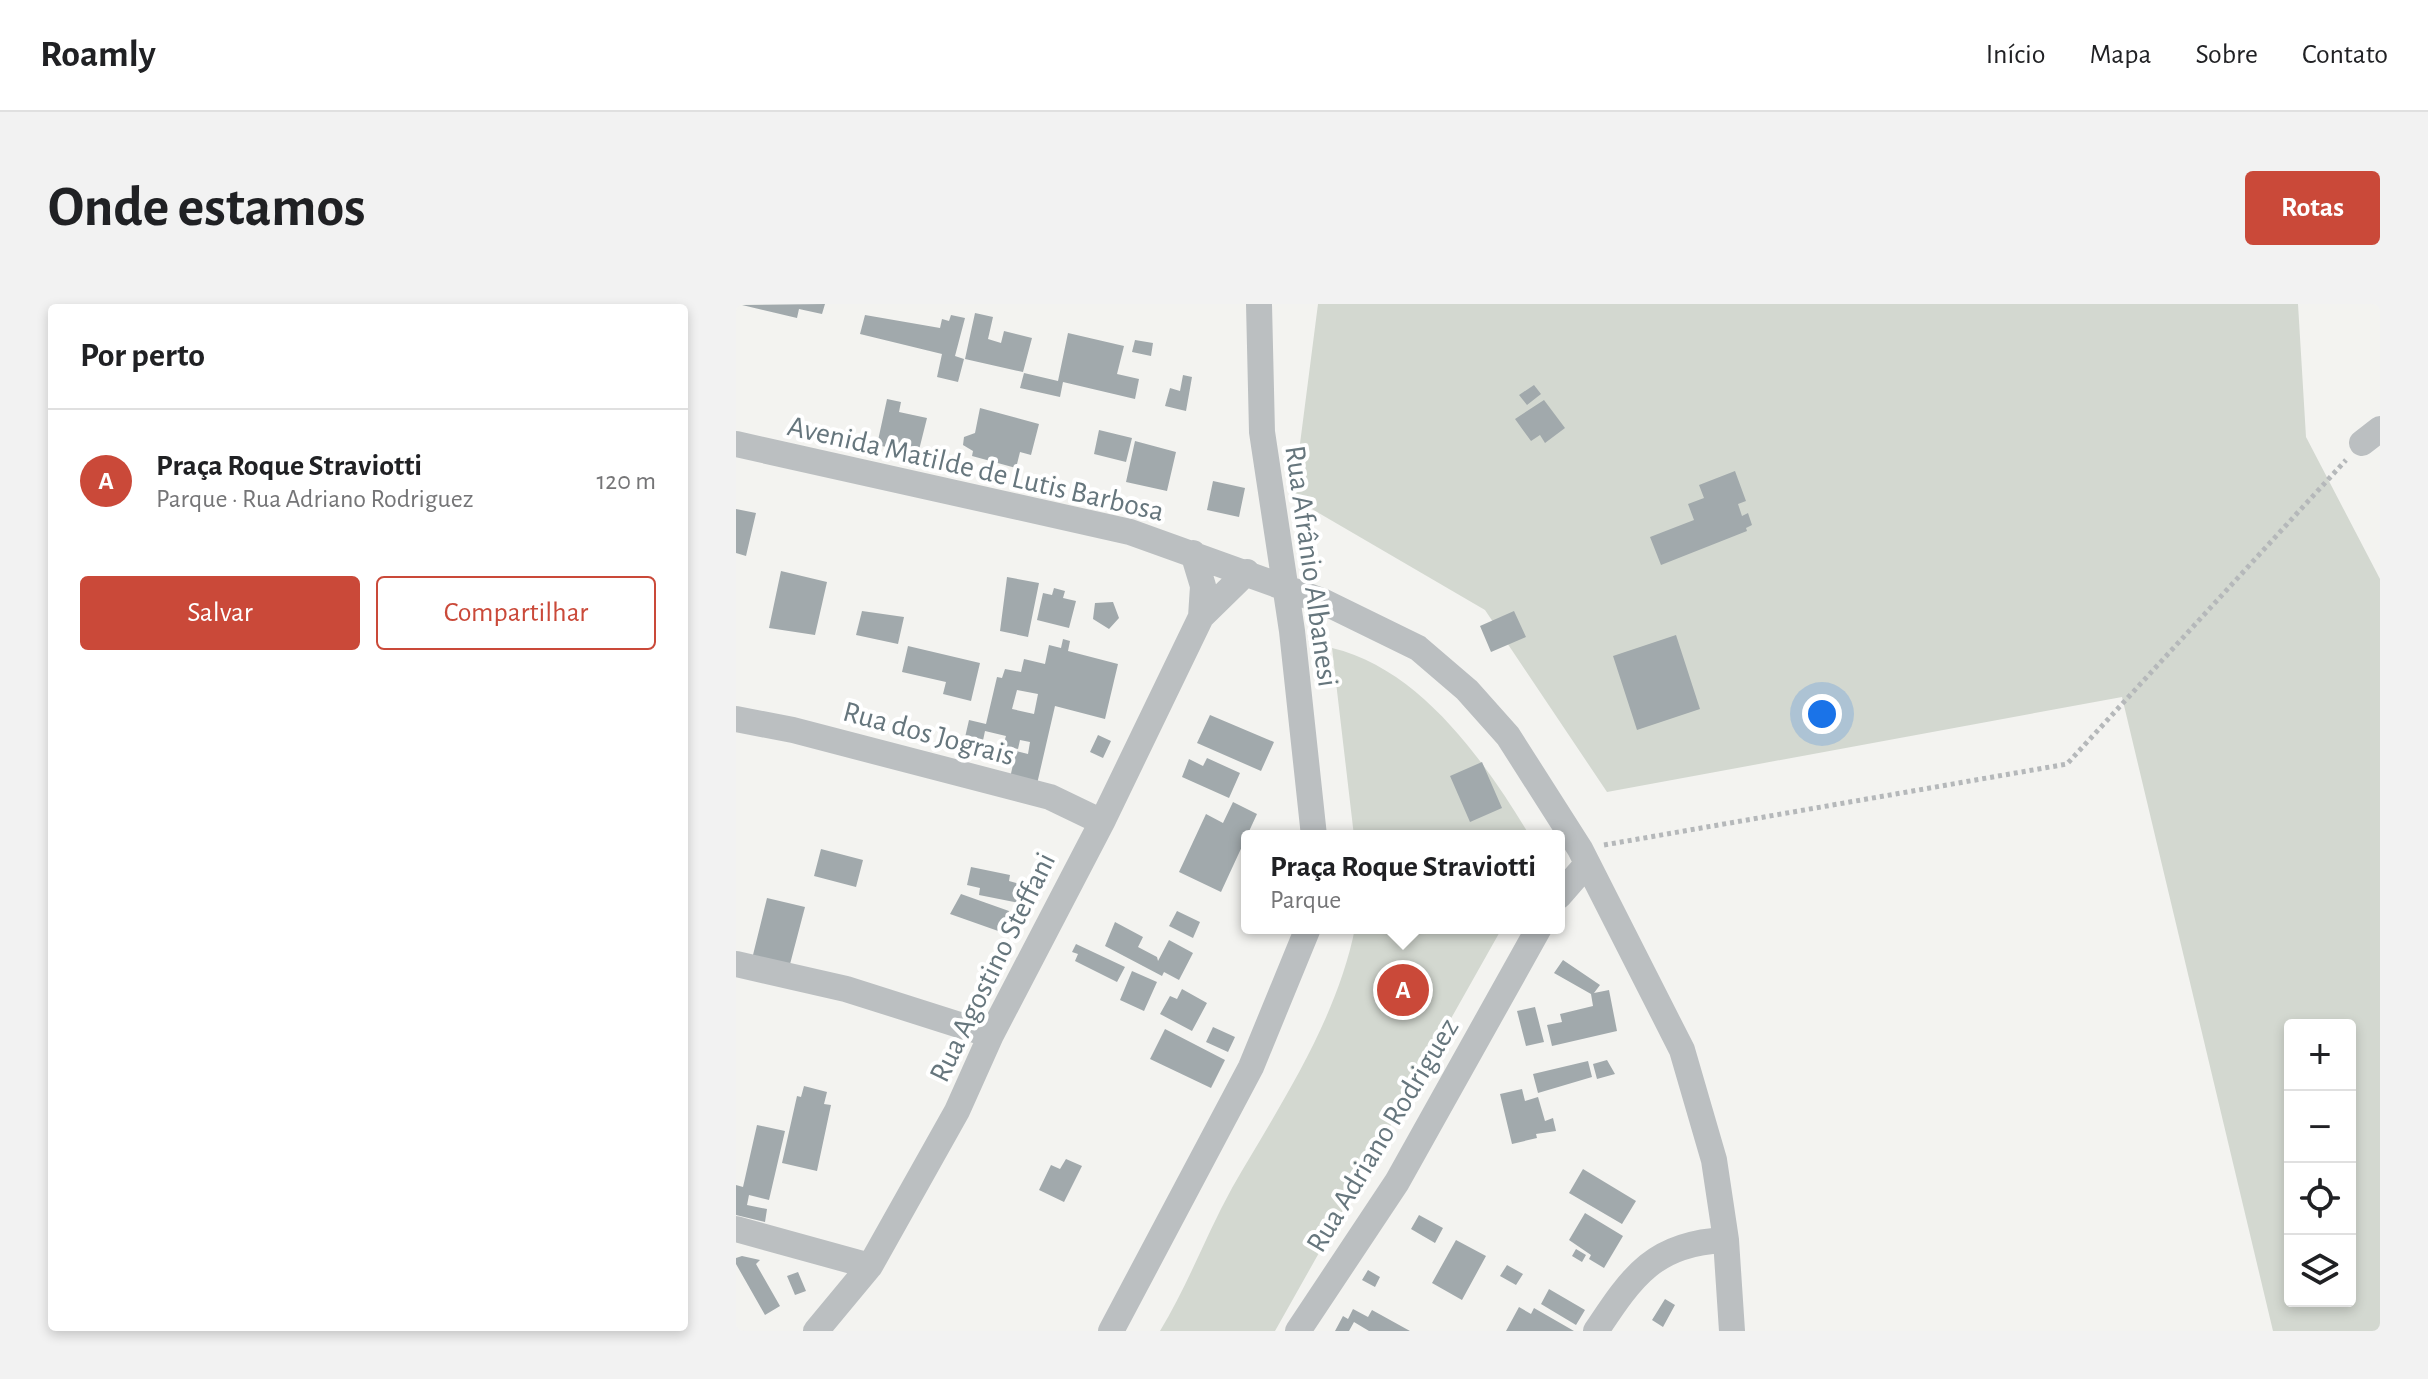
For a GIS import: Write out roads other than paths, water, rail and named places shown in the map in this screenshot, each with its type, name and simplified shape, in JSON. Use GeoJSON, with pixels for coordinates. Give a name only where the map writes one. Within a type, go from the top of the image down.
{"type":"FeatureCollection","features":[{"type":"Feature","properties":{"kind":"street","name":"Rua Afrânio Albanesi"},"geometry":{"type":"LineString","coordinates":[[1259,304],[1262,432],[1286,585],[1313,830]]}},
{"type":"Feature","properties":{"kind":"street","name":"Avenida Matilde de Lutis Barbosa"},"geometry":{"type":"LineString","coordinates":[[736,444],[1077,519],[1193,553],[1286,585],[1418,648],[1467,690],[1508,736],[1583,857],[1682,1050],[1711,1146],[1726,1240],[1732,1331]]}},
{"type":"Feature","properties":{"kind":"street","name":"Rua Agostino Steffani"},"geometry":{"type":"LineString","coordinates":[[1193,553],[1203,586],[1201,617]]}},
{"type":"Feature","properties":{"kind":"street","name":"Rua Agostino Steffani"},"geometry":{"type":"LineString","coordinates":[[816,1331],[870,1266],[957,1111],[991,1035],[1102,822],[1201,617],[1247,572]]}},
{"type":"Feature","properties":{"kind":"street","name":"Rua dos Jograis"},"geometry":{"type":"LineString","coordinates":[[736,719],[793,730],[1050,797],[1102,822]]}},
{"type":"Feature","properties":{"kind":"street"},"geometry":{"type":"LineString","coordinates":[[1565,886],[1583,857]]}},
{"type":"Feature","properties":{"kind":"street"},"geometry":{"type":"LineString","coordinates":[[1111,1331],[1251,1067],[1306,934]]}},
{"type":"Feature","properties":{"kind":"street","name":"Rua Adriano Rodriguez"},"geometry":{"type":"LineString","coordinates":[[1298,1331],[1397,1182],[1536,934]]}},
{"type":"Feature","properties":{"kind":"street"},"geometry":{"type":"LineString","coordinates":[[736,964],[846,989],[991,1035]]}},
{"type":"Feature","properties":{"kind":"street"},"geometry":{"type":"LineString","coordinates":[[736,1229],[870,1266]]}},
{"type":"Feature","properties":{"kind":"street"},"geometry":{"type":"LineString","coordinates":[[1596,1331],[1634,1278],[1651,1261],[1685,1243],[1726,1240]]}},
{"type":"Feature","properties":{"kind":"place","name":"Praça Roque Straviotti"},"geometry":{"type":"Point","coordinates":[1403,990]}}]}
